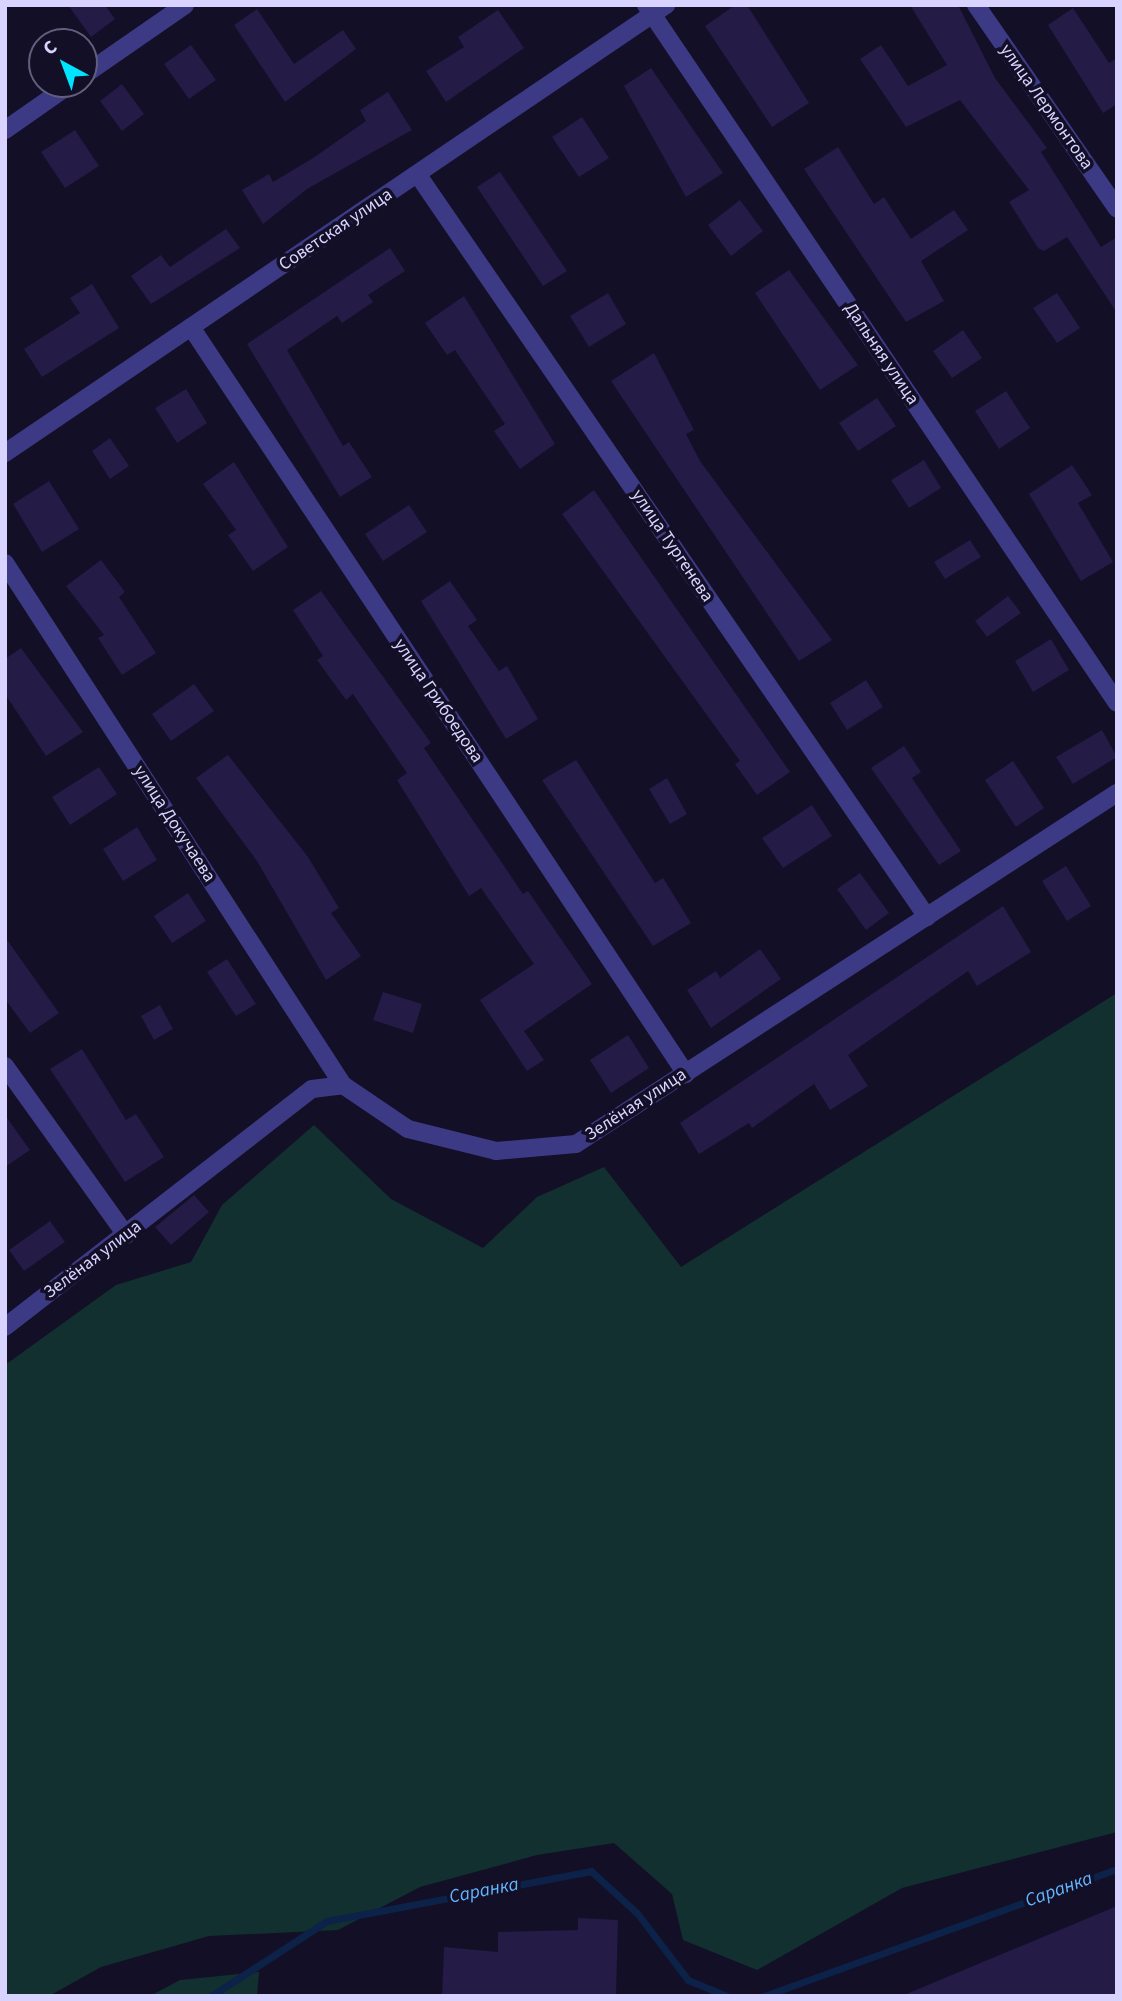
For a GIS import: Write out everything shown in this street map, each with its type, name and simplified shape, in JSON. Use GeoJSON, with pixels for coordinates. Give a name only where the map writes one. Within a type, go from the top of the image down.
{"type":"FeatureCollection","features":[{"type":"Feature","properties":{"kind":"street"},"geometry":{"type":"LineString","coordinates":[[98,65],[185,5]]}},
{"type":"Feature","properties":{"kind":"street","name":"улица Лермонтова"},"geometry":{"type":"LineString","coordinates":[[976,5],[1117,209]]}},
{"type":"Feature","properties":{"kind":"street","name":"Советская улица"},"geometry":{"type":"LineString","coordinates":[[5,453],[418,175],[654,8]]}},
{"type":"Feature","properties":{"kind":"street","name":"Дальняя улица"},"geometry":{"type":"LineString","coordinates":[[654,8],[1117,703]]}},
{"type":"Feature","properties":{"kind":"street"},"geometry":{"type":"LineString","coordinates":[[5,130],[52,98]]}},
{"type":"Feature","properties":{"kind":"street","name":"улица Тургенева"},"geometry":{"type":"LineString","coordinates":[[418,175],[927,917]]}},
{"type":"Feature","properties":{"kind":"street","name":"улица Грибоедова"},"geometry":{"type":"LineString","coordinates":[[191,327],[686,1074]]}},
{"type":"Feature","properties":{"kind":"street","name":"улица Докучаева"},"geometry":{"type":"LineString","coordinates":[[5,563],[343,1085]]}},
{"type":"Feature","properties":{"kind":"street","name":"Зелёная улица"},"geometry":{"type":"LineString","coordinates":[[5,1327],[312,1089],[343,1085],[408,1129],[496,1151],[576,1144],[1117,793]]}},
{"type":"Feature","properties":{"kind":"street"},"geometry":{"type":"LineString","coordinates":[[5,1066],[126,1235]]}},
{"type":"Feature","properties":{"kind":"green space"},"geometry":{"type":"Polygon","coordinates":[[[1117,993],[1117,1832],[902,1888],[757,1970],[683,1940],[672,1894],[614,1843],[537,1855],[420,1887],[338,1930],[209,1936],[101,1967],[49,1996],[5,1996],[5,1365],[116,1285],[191,1262],[222,1205],[314,1125],[391,1199],[483,1248],[537,1197],[604,1167],[681,1267],[1117,993]]]}},
{"type":"Feature","properties":{"kind":"green space"},"geometry":{"type":"Polygon","coordinates":[[[259,1972],[257,1996],[150,1996],[180,1980],[259,1972]]]}},
{"type":"Feature","properties":{"kind":"building"},"geometry":{"type":"Polygon","coordinates":[[[68,5],[105,5],[115,19],[98,32],[98,28],[85,28],[68,5]]]}},
{"type":"Feature","properties":{"kind":"building"},"geometry":{"type":"Polygon","coordinates":[[[735,5],[747,5],[809,103],[772,127],[705,26],[735,5]]]}},
{"type":"Feature","properties":{"kind":"building"},"geometry":{"type":"Polygon","coordinates":[[[910,5],[958,5],[995,78],[1047,148],[1041,152],[1101,247],[1117,237],[1117,313],[1067,237],[1044,251],[1038,248],[1009,202],[1029,190],[960,100],[906,127],[860,59],[881,45],[908,86],[947,65],[910,5]]]}},
{"type":"Feature","properties":{"kind":"building"},"geometry":{"type":"Polygon","coordinates":[[[1073,8],[1109,63],[1117,58],[1117,104],[1103,113],[1048,25],[1073,8]]]}},
{"type":"Feature","properties":{"kind":"building"},"geometry":{"type":"Polygon","coordinates":[[[257,9],[294,64],[343,30],[356,49],[285,102],[234,25],[257,9]]]}},
{"type":"Feature","properties":{"kind":"building"},"geometry":{"type":"Polygon","coordinates":[[[498,10],[524,48],[446,102],[426,71],[464,47],[458,37],[498,10]]]}},
{"type":"Feature","properties":{"kind":"building"},"geometry":{"type":"Polygon","coordinates":[[[191,45],[216,80],[189,99],[164,64],[191,45]]]}},
{"type":"Feature","properties":{"kind":"building"},"geometry":{"type":"Polygon","coordinates":[[[651,68],[723,173],[686,197],[624,86],[651,68]]]}},
{"type":"Feature","properties":{"kind":"building"},"geometry":{"type":"Polygon","coordinates":[[[122,84],[144,114],[122,131],[100,101],[122,84]]]}},
{"type":"Feature","properties":{"kind":"building"},"geometry":{"type":"Polygon","coordinates":[[[388,92],[412,130],[307,189],[263,224],[242,190],[269,174],[273,182],[313,158],[366,121],[360,110],[388,92]]]}},
{"type":"Feature","properties":{"kind":"building"},"geometry":{"type":"Polygon","coordinates":[[[582,117],[609,158],[579,177],[552,137],[582,117]]]}},
{"type":"Feature","properties":{"kind":"building"},"geometry":{"type":"Polygon","coordinates":[[[75,130],[99,166],[65,188],[41,152],[75,130]]]}},
{"type":"Feature","properties":{"kind":"building"},"geometry":{"type":"Polygon","coordinates":[[[838,147],[874,204],[884,197],[911,239],[954,210],[968,230],[921,261],[944,301],[906,322],[804,169],[838,147]]]}},
{"type":"Feature","properties":{"kind":"building"},"geometry":{"type":"Polygon","coordinates":[[[500,172],[567,271],[543,286],[477,187],[500,172]]]}},
{"type":"Feature","properties":{"kind":"building"},"geometry":{"type":"Polygon","coordinates":[[[740,200],[763,231],[731,256],[708,225],[740,200]]]}},
{"type":"Feature","properties":{"kind":"building"},"geometry":{"type":"Polygon","coordinates":[[[226,229],[240,248],[151,304],[131,276],[161,255],[170,267],[226,229]]]}},
{"type":"Feature","properties":{"kind":"building"},"geometry":{"type":"Polygon","coordinates":[[[390,248],[405,271],[368,295],[373,302],[342,323],[337,316],[287,350],[343,446],[349,442],[372,477],[340,497],[247,344],[390,248]]]}},
{"type":"Feature","properties":{"kind":"building"},"geometry":{"type":"Polygon","coordinates":[[[789,270],[858,365],[820,390],[755,293],[789,270]]]}},
{"type":"Feature","properties":{"kind":"building"},"geometry":{"type":"Polygon","coordinates":[[[92,284],[119,328],[42,377],[24,349],[80,313],[70,298],[92,284]]]}},
{"type":"Feature","properties":{"kind":"building"},"geometry":{"type":"Polygon","coordinates":[[[608,293],[626,324],[589,347],[570,316],[608,293]]]}},
{"type":"Feature","properties":{"kind":"building"},"geometry":{"type":"Polygon","coordinates":[[[1057,293],[1080,328],[1057,343],[1033,308],[1057,293]]]}},
{"type":"Feature","properties":{"kind":"building"},"geometry":{"type":"Polygon","coordinates":[[[464,296],[555,444],[520,469],[494,431],[505,424],[455,350],[447,355],[425,323],[464,296]]]}},
{"type":"Feature","properties":{"kind":"building"},"geometry":{"type":"Polygon","coordinates":[[[963,330],[982,358],[952,378],[933,351],[963,330]]]}},
{"type":"Feature","properties":{"kind":"building"},"geometry":{"type":"Polygon","coordinates":[[[654,353],[694,430],[686,434],[700,461],[832,640],[799,661],[611,381],[654,353]]]}},
{"type":"Feature","properties":{"kind":"building"},"geometry":{"type":"Polygon","coordinates":[[[186,389],[207,423],[177,443],[155,408],[186,389]]]}},
{"type":"Feature","properties":{"kind":"building"},"geometry":{"type":"Polygon","coordinates":[[[1006,391],[1030,428],[999,449],[975,411],[1006,391]]]}},
{"type":"Feature","properties":{"kind":"building"},"geometry":{"type":"Polygon","coordinates":[[[877,398],[896,426],[858,451],[839,423],[877,398]]]}},
{"type":"Feature","properties":{"kind":"building"},"geometry":{"type":"Polygon","coordinates":[[[110,438],[129,466],[110,479],[92,451],[110,438]]]}},
{"type":"Feature","properties":{"kind":"building"},"geometry":{"type":"Polygon","coordinates":[[[924,460],[941,488],[909,508],[891,480],[924,460]]]}},
{"type":"Feature","properties":{"kind":"building"},"geometry":{"type":"Polygon","coordinates":[[[234,462],[288,547],[253,571],[228,535],[236,530],[203,484],[234,462]]]}},
{"type":"Feature","properties":{"kind":"building"},"geometry":{"type":"Polygon","coordinates":[[[1072,465],[1092,495],[1078,503],[1113,562],[1081,581],[1029,494],[1072,465]]]}},
{"type":"Feature","properties":{"kind":"building"},"geometry":{"type":"Polygon","coordinates":[[[49,481],[79,529],[42,552],[13,504],[49,481]]]}},
{"type":"Feature","properties":{"kind":"building"},"geometry":{"type":"Polygon","coordinates":[[[594,490],[790,772],[757,795],[735,764],[740,761],[562,514],[594,490]]]}},
{"type":"Feature","properties":{"kind":"building"},"geometry":{"type":"Polygon","coordinates":[[[409,505],[427,532],[383,561],[365,534],[409,505]]]}},
{"type":"Feature","properties":{"kind":"building"},"geometry":{"type":"Polygon","coordinates":[[[970,540],[981,557],[945,579],[934,562],[970,540]]]}},
{"type":"Feature","properties":{"kind":"building"},"geometry":{"type":"Polygon","coordinates":[[[101,560],[125,592],[119,597],[156,653],[122,675],[98,638],[104,635],[66,586],[101,560]]]}},
{"type":"Feature","properties":{"kind":"building"},"geometry":{"type":"Polygon","coordinates":[[[450,581],[477,620],[468,626],[499,671],[507,666],[538,719],[506,739],[421,601],[450,581]]]}},
{"type":"Feature","properties":{"kind":"building"},"geometry":{"type":"Polygon","coordinates":[[[321,591],[431,743],[424,748],[523,894],[528,891],[592,984],[524,1031],[544,1060],[527,1071],[480,1000],[534,964],[481,888],[469,896],[397,780],[407,773],[353,694],[346,700],[317,660],[323,656],[293,610],[321,591]]]}},
{"type":"Feature","properties":{"kind":"building"},"geometry":{"type":"Polygon","coordinates":[[[1008,596],[1021,613],[987,637],[975,621],[1008,596]]]}},
{"type":"Feature","properties":{"kind":"building"},"geometry":{"type":"Polygon","coordinates":[[[1051,639],[1069,670],[1033,692],[1015,661],[1051,639]]]}},
{"type":"Feature","properties":{"kind":"building"},"geometry":{"type":"Polygon","coordinates":[[[21,648],[83,732],[46,756],[5,694],[5,659],[21,648]]]}},
{"type":"Feature","properties":{"kind":"building"},"geometry":{"type":"Polygon","coordinates":[[[866,680],[883,707],[847,730],[830,703],[866,680]]]}},
{"type":"Feature","properties":{"kind":"building"},"geometry":{"type":"Polygon","coordinates":[[[194,684],[214,711],[171,741],[152,714],[194,684]]]}},
{"type":"Feature","properties":{"kind":"building"},"geometry":{"type":"Polygon","coordinates":[[[1102,730],[1117,757],[1073,784],[1056,757],[1102,730]]]}},
{"type":"Feature","properties":{"kind":"building"},"geometry":{"type":"Polygon","coordinates":[[[904,746],[921,772],[912,778],[961,851],[939,865],[871,768],[904,746]]]}},
{"type":"Feature","properties":{"kind":"building"},"geometry":{"type":"Polygon","coordinates":[[[228,755],[308,857],[339,908],[331,913],[361,956],[326,980],[257,861],[196,778],[228,755]]]}},
{"type":"Feature","properties":{"kind":"building"},"geometry":{"type":"Polygon","coordinates":[[[576,760],[655,883],[663,878],[691,923],[653,946],[542,780],[576,760]]]}},
{"type":"Feature","properties":{"kind":"building"},"geometry":{"type":"Polygon","coordinates":[[[1013,761],[1044,808],[1016,827],[985,780],[1013,761]]]}},
{"type":"Feature","properties":{"kind":"building"},"geometry":{"type":"Polygon","coordinates":[[[99,767],[117,794],[70,825],[52,797],[99,767]]]}},
{"type":"Feature","properties":{"kind":"building"},"geometry":{"type":"Polygon","coordinates":[[[667,778],[687,814],[670,824],[649,789],[667,778]]]}},
{"type":"Feature","properties":{"kind":"building"},"geometry":{"type":"Polygon","coordinates":[[[812,805],[832,836],[783,868],[762,838],[812,805]]]}},
{"type":"Feature","properties":{"kind":"building"},"geometry":{"type":"Polygon","coordinates":[[[137,827],[157,860],[123,881],[103,849],[137,827]]]}},
{"type":"Feature","properties":{"kind":"building"},"geometry":{"type":"Polygon","coordinates":[[[1066,866],[1091,906],[1067,921],[1042,881],[1066,866]]]}},
{"type":"Feature","properties":{"kind":"building"},"geometry":{"type":"Polygon","coordinates":[[[860,873],[889,913],[866,930],[837,889],[860,873]]]}},
{"type":"Feature","properties":{"kind":"building"},"geometry":{"type":"Polygon","coordinates":[[[188,893],[206,921],[172,943],[154,916],[188,893]]]}},
{"type":"Feature","properties":{"kind":"building"},"geometry":{"type":"Polygon","coordinates":[[[1003,906],[1031,952],[977,986],[968,971],[848,1055],[868,1086],[830,1110],[814,1084],[752,1128],[749,1123],[699,1154],[680,1123],[1003,906]]]}},
{"type":"Feature","properties":{"kind":"building"},"geometry":{"type":"Polygon","coordinates":[[[5,937],[59,1013],[30,1033],[5,999],[5,937]]]}},
{"type":"Feature","properties":{"kind":"building"},"geometry":{"type":"Polygon","coordinates":[[[760,949],[781,979],[711,1028],[687,990],[716,971],[720,978],[760,949]]]}},
{"type":"Feature","properties":{"kind":"building"},"geometry":{"type":"Polygon","coordinates":[[[227,959],[256,1004],[236,1016],[207,972],[227,959]]]}},
{"type":"Feature","properties":{"kind":"building"},"geometry":{"type":"Polygon","coordinates":[[[383,992],[422,1004],[413,1033],[373,1020],[383,992]]]}},
{"type":"Feature","properties":{"kind":"building"},"geometry":{"type":"Polygon","coordinates":[[[160,1005],[173,1029],[154,1040],[141,1016],[160,1005]]]}},
{"type":"Feature","properties":{"kind":"building"},"geometry":{"type":"Polygon","coordinates":[[[628,1035],[649,1068],[611,1093],[590,1060],[628,1035]]]}},
{"type":"Feature","properties":{"kind":"building"},"geometry":{"type":"Polygon","coordinates":[[[82,1049],[126,1120],[136,1114],[164,1157],[125,1182],[50,1069],[82,1049]]]}},
{"type":"Feature","properties":{"kind":"building"},"geometry":{"type":"Polygon","coordinates":[[[5,1115],[30,1150],[5,1167],[5,1115]]]}},
{"type":"Feature","properties":{"kind":"building"},"geometry":{"type":"Polygon","coordinates":[[[194,1195],[209,1212],[171,1245],[155,1227],[194,1195]]]}},
{"type":"Feature","properties":{"kind":"building"},"geometry":{"type":"Polygon","coordinates":[[[50,1221],[65,1242],[24,1271],[9,1250],[50,1221]]]}},
{"type":"Feature","properties":{"kind":"building"},"geometry":{"type":"Polygon","coordinates":[[[1117,1906],[1117,1996],[904,1996],[904,1995],[1117,1906]]]}},
{"type":"Feature","properties":{"kind":"building"},"geometry":{"type":"Polygon","coordinates":[[[578,1918],[618,1920],[616,1996],[442,1996],[444,1947],[498,1952],[498,1932],[578,1930],[578,1918]]]}},
{"type":"Feature","properties":{"kind":"waterway","name":"Саранка"},"geometry":{"type":"LineString","coordinates":[[764,1996],[1117,1869]]}},
{"type":"Feature","properties":{"kind":"waterway","name":"Саранка"},"geometry":{"type":"LineString","coordinates":[[211,1996],[327,1921],[591,1871],[637,1913],[688,1980],[727,1996]]}}]}
